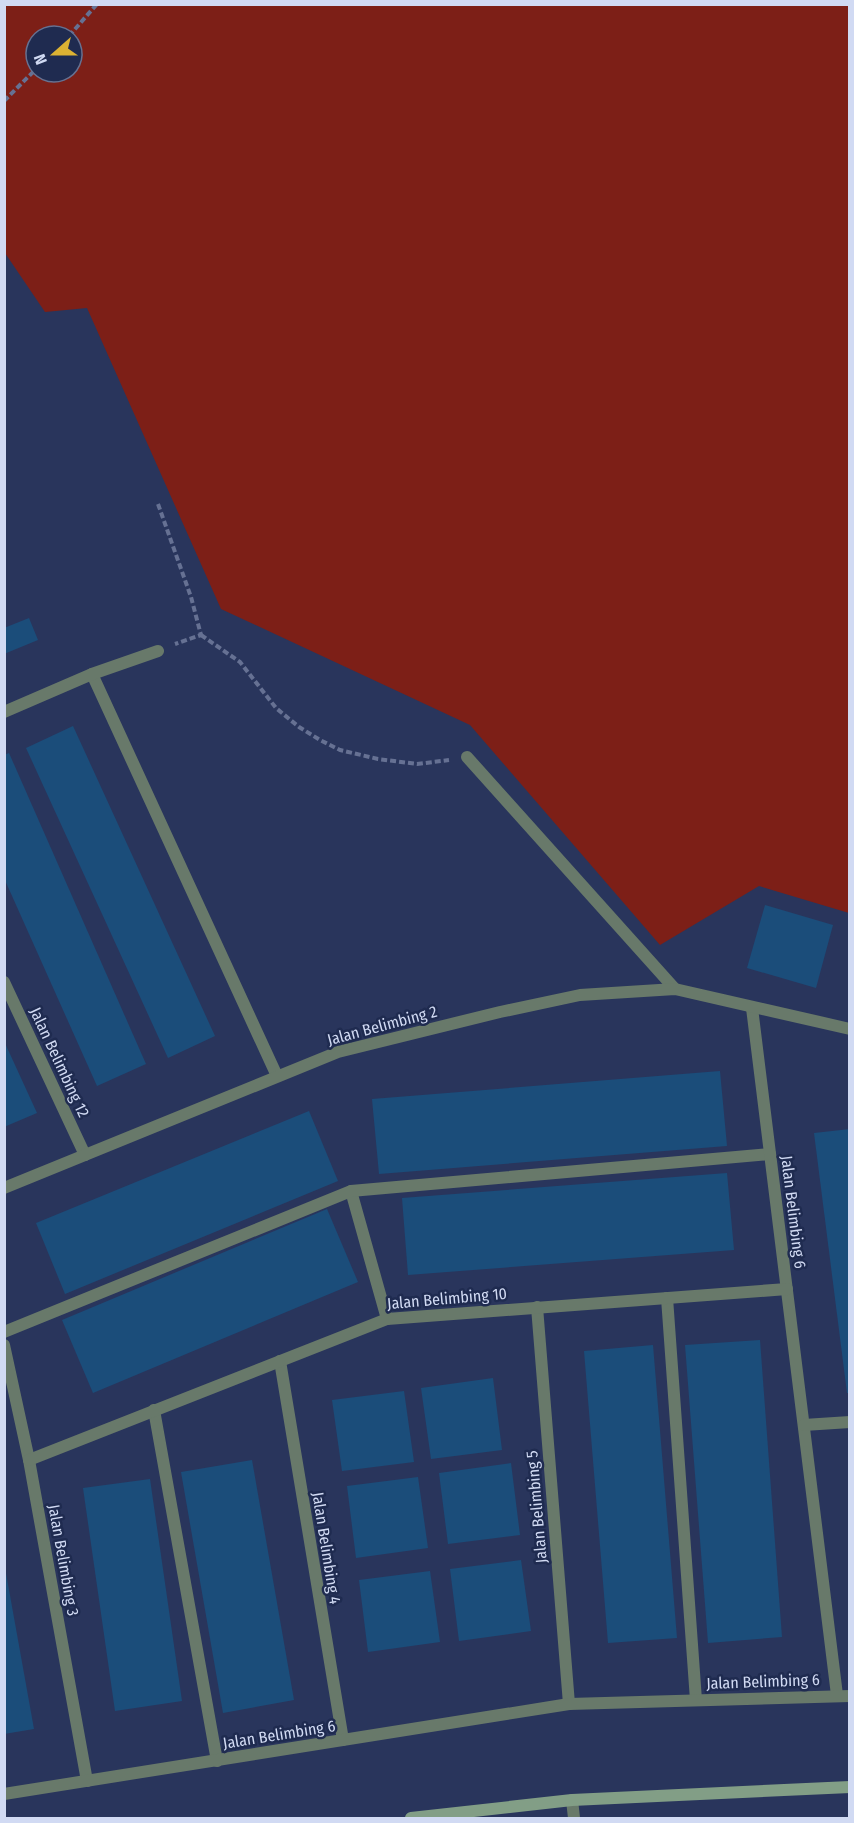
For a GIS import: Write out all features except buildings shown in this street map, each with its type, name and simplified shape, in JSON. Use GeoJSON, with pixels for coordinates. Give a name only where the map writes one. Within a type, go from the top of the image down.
{"type":"FeatureCollection","features":[{"type":"Feature","properties":{"kind":"main road"},"geometry":{"type":"LineString","coordinates":[[411,1818],[572,1800],[849,1787]]}},
{"type":"Feature","properties":{"kind":"street"},"geometry":{"type":"LineString","coordinates":[[4,712],[92,674],[158,651]]}},
{"type":"Feature","properties":{"kind":"street"},"geometry":{"type":"LineString","coordinates":[[92,674],[277,1076]]}},
{"type":"Feature","properties":{"kind":"street"},"geometry":{"type":"LineString","coordinates":[[467,757],[675,989]]}},
{"type":"Feature","properties":{"kind":"street","name":"Jalan Belimbing 12"},"geometry":{"type":"LineString","coordinates":[[4,982],[85,1155]]}},
{"type":"Feature","properties":{"kind":"street","name":"Jalan Belimbing 2"},"geometry":{"type":"LineString","coordinates":[[4,1188],[338,1052],[580,995],[675,989],[849,1029]]}},
{"type":"Feature","properties":{"kind":"street","name":"Jalan Belimbing 6"},"geometry":{"type":"LineString","coordinates":[[4,1794],[569,1704],[843,1695],[804,1425],[752,1008]]}},
{"type":"Feature","properties":{"kind":"street"},"geometry":{"type":"LineString","coordinates":[[4,1332],[351,1191],[770,1154]]}},
{"type":"Feature","properties":{"kind":"street"},"geometry":{"type":"LineString","coordinates":[[351,1191],[387,1318]]}},
{"type":"Feature","properties":{"kind":"street","name":"Jalan Belimbing 10"},"geometry":{"type":"LineString","coordinates":[[29,1460],[387,1318],[787,1289]]}},
{"type":"Feature","properties":{"kind":"street"},"geometry":{"type":"LineString","coordinates":[[667,1298],[696,1700]]}},
{"type":"Feature","properties":{"kind":"street","name":"Jalan Belimbing 5"},"geometry":{"type":"LineString","coordinates":[[537,1307],[569,1704]]}},
{"type":"Feature","properties":{"kind":"street","name":"Jalan Belimbing 3"},"geometry":{"type":"LineString","coordinates":[[4,1345],[29,1460],[87,1781]]}},
{"type":"Feature","properties":{"kind":"street","name":"Jalan Belimbing 4"},"geometry":{"type":"LineString","coordinates":[[280,1361],[343,1740]]}},
{"type":"Feature","properties":{"kind":"street"},"geometry":{"type":"LineString","coordinates":[[154,1410],[217,1761]]}},
{"type":"Feature","properties":{"kind":"street"},"geometry":{"type":"LineString","coordinates":[[804,1425],[849,1422]]}},
{"type":"Feature","properties":{"kind":"street"},"geometry":{"type":"LineString","coordinates":[[572,1800],[574,1818]]}},
{"type":"Feature","properties":{"kind":"path"},"geometry":{"type":"LineString","coordinates":[[80,24],[97,4]]}},
{"type":"Feature","properties":{"kind":"path"},"geometry":{"type":"LineString","coordinates":[[4,101],[24,81]]}},
{"type":"Feature","properties":{"kind":"path"},"geometry":{"type":"LineString","coordinates":[[158,504],[191,597],[201,635],[240,662],[276,708],[298,727],[340,750],[378,759],[417,764],[467,757]]}},
{"type":"Feature","properties":{"kind":"path"},"geometry":{"type":"LineString","coordinates":[[158,651],[201,635]]}},
{"type":"Feature","properties":{"kind":"shaded area"},"geometry":{"type":"Polygon","coordinates":[[[4,5],[849,5],[849,913],[759,886],[660,945],[470,725],[221,609],[87,308],[45,312],[5,253],[4,5]]]}}]}
